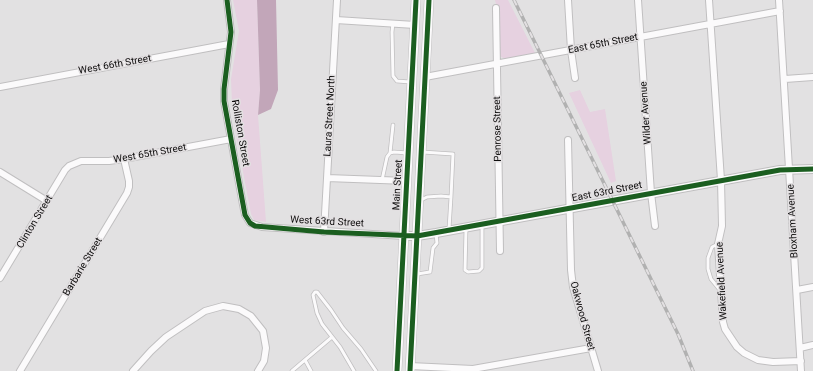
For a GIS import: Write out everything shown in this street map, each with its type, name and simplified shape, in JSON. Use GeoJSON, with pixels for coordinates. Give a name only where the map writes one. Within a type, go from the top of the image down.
{"type":"FeatureCollection","features":[{"type":"Feature","properties":{"kind":"main road","name":"Main Street"},"geometry":{"type":"LineString","coordinates":[[397,371],[417,0]]}},
{"type":"Feature","properties":{"kind":"main road"},"geometry":{"type":"LineString","coordinates":[[417,0],[421,29],[420,70],[425,77]]}},
{"type":"Feature","properties":{"kind":"main road"},"geometry":{"type":"LineString","coordinates":[[410,368],[429,0]]}},
{"type":"Feature","properties":{"kind":"street","name":"Rolliston Street"},"geometry":{"type":"LineString","coordinates":[[227,0],[231,21],[231,32],[224,89],[224,101],[243,205],[250,223]]}},
{"type":"Feature","properties":{"kind":"street","name":"Laura Street North"},"geometry":{"type":"LineString","coordinates":[[324,232],[336,0]]}},
{"type":"Feature","properties":{"kind":"street"},"geometry":{"type":"LineString","coordinates":[[568,0],[575,78]]}},
{"type":"Feature","properties":{"kind":"street","name":"Wilder Avenue"},"geometry":{"type":"LineString","coordinates":[[638,0],[651,193],[655,226]]}},
{"type":"Feature","properties":{"kind":"street","name":"Wakefield Avenue"},"geometry":{"type":"LineString","coordinates":[[709,0],[721,180],[722,226],[718,244],[723,322],[725,329],[737,347],[751,357],[765,362],[801,361]]}},
{"type":"Feature","properties":{"kind":"street","name":"Bloxham Avenue"},"geometry":{"type":"LineString","coordinates":[[779,0],[785,79],[801,371]]}},
{"type":"Feature","properties":{"kind":"street","name":"Penrose Street"},"geometry":{"type":"LineString","coordinates":[[496,8],[500,251]]}},
{"type":"Feature","properties":{"kind":"street","name":"East 65th Street"},"geometry":{"type":"LineString","coordinates":[[425,77],[780,11]]}},
{"type":"Feature","properties":{"kind":"street"},"geometry":{"type":"LineString","coordinates":[[336,20],[415,25]]}},
{"type":"Feature","properties":{"kind":"street","name":"West 66th Street"},"geometry":{"type":"LineString","coordinates":[[0,86],[229,44]]}},
{"type":"Feature","properties":{"kind":"street"},"geometry":{"type":"LineString","coordinates":[[785,79],[813,77]]}},
{"type":"Feature","properties":{"kind":"street","name":"West 65th Street"},"geometry":{"type":"LineString","coordinates":[[69,166],[81,161],[109,161],[124,159],[231,139]]}},
{"type":"Feature","properties":{"kind":"street","name":"Oakwood Street"},"geometry":{"type":"LineString","coordinates":[[568,140],[571,270],[574,287],[598,371]]}},
{"type":"Feature","properties":{"kind":"street","name":"Barbarie Street"},"geometry":{"type":"LineString","coordinates":[[20,371],[127,193],[129,180],[124,159]]}},
{"type":"Feature","properties":{"kind":"street","name":"Clinton Street"},"geometry":{"type":"LineString","coordinates":[[0,278],[65,170],[69,166]]}},
{"type":"Feature","properties":{"kind":"street","name":"East 63rd Street"},"geometry":{"type":"LineString","coordinates":[[404,236],[417,236],[449,231],[780,170],[813,169]]}},
{"type":"Feature","properties":{"kind":"street"},"geometry":{"type":"LineString","coordinates":[[0,172],[47,201]]}},
{"type":"Feature","properties":{"kind":"street"},"geometry":{"type":"LineString","coordinates":[[327,178],[407,181]]}},
{"type":"Feature","properties":{"kind":"street","name":"West 63rd Street"},"geometry":{"type":"LineString","coordinates":[[250,223],[262,227],[404,236]]}},
{"type":"Feature","properties":{"kind":"street"},"geometry":{"type":"LineString","coordinates":[[797,290],[813,287]]}},
{"type":"Feature","properties":{"kind":"street"},"geometry":{"type":"LineString","coordinates":[[133,371],[166,337],[205,311],[223,306],[239,309],[251,316],[263,331],[266,348],[264,361],[258,371]]}},
{"type":"Feature","properties":{"kind":"street"},"geometry":{"type":"LineString","coordinates":[[800,348],[813,345]]}},
{"type":"Feature","properties":{"kind":"street"},"geometry":{"type":"LineString","coordinates":[[410,368],[473,370],[591,348]]}},
{"type":"Feature","properties":{"kind":"lane"},"geometry":{"type":"LineString","coordinates":[[393,23],[393,76],[397,81],[412,82]]}},
{"type":"Feature","properties":{"kind":"lane"},"geometry":{"type":"LineString","coordinates":[[382,180],[387,157],[390,154],[393,125]]}},
{"type":"Feature","properties":{"kind":"lane"},"geometry":{"type":"LineString","coordinates":[[390,154],[394,152],[408,153]]}},
{"type":"Feature","properties":{"kind":"lane"},"geometry":{"type":"LineString","coordinates":[[421,152],[453,154],[449,231]]}},
{"type":"Feature","properties":{"kind":"lane"},"geometry":{"type":"LineString","coordinates":[[419,200],[428,197],[451,197]]}},
{"type":"Feature","properties":{"kind":"lane"},"geometry":{"type":"LineString","coordinates":[[466,227],[465,270],[468,272],[479,271],[482,268],[482,224]]}},
{"type":"Feature","properties":{"kind":"lane"},"geometry":{"type":"LineString","coordinates":[[415,274],[430,272],[433,248],[437,243],[436,233]]}},
{"type":"Feature","properties":{"kind":"lane"},"geometry":{"type":"LineString","coordinates":[[718,244],[712,247],[708,258],[708,269],[711,279],[721,291]]}},
{"type":"Feature","properties":{"kind":"lane"},"geometry":{"type":"LineString","coordinates":[[354,371],[340,347],[322,324],[317,313],[313,295],[315,292],[317,292],[331,310],[376,371]]}},
{"type":"Feature","properties":{"kind":"lane"},"geometry":{"type":"LineString","coordinates":[[292,371],[332,337]]}},
{"type":"Feature","properties":{"kind":"lane"},"geometry":{"type":"LineString","coordinates":[[305,360],[311,371]]}},
{"type":"Feature","properties":{"kind":"shaded area"},"geometry":{"type":"Polygon","coordinates":[[[233,0],[257,0],[260,90],[258,115],[266,222],[254,220],[251,214],[236,135],[232,104],[231,79],[239,31],[233,0]]]}},
{"type":"Feature","properties":{"kind":"shaded area"},"geometry":{"type":"Polygon","coordinates":[[[257,0],[276,0],[278,90],[271,109],[258,115],[260,90],[257,0]]]}},
{"type":"Feature","properties":{"kind":"shaded area"},"geometry":{"type":"Polygon","coordinates":[[[495,0],[508,0],[535,53],[505,59],[500,56],[498,12],[495,0]]]}},
{"type":"Feature","properties":{"kind":"shaded area"},"geometry":{"type":"Polygon","coordinates":[[[580,90],[590,112],[605,109],[616,181],[611,183],[569,93],[580,90]]]}},
{"type":"Feature","properties":{"kind":"railway"},"geometry":{"type":"LineString","coordinates":[[514,0],[678,334],[693,371]]}},
{"type":"Feature","properties":{"kind":"cycle path"},"geometry":{"type":"LineString","coordinates":[[227,0],[231,32],[224,89],[224,101],[245,215],[250,223],[255,226],[324,232],[417,236],[780,170],[813,169]]}},
{"type":"Feature","properties":{"kind":"cycle path"},"geometry":{"type":"LineString","coordinates":[[397,371],[416,0]]}},
{"type":"Feature","properties":{"kind":"cycle path"},"geometry":{"type":"LineString","coordinates":[[410,371],[429,0]]}}]}
